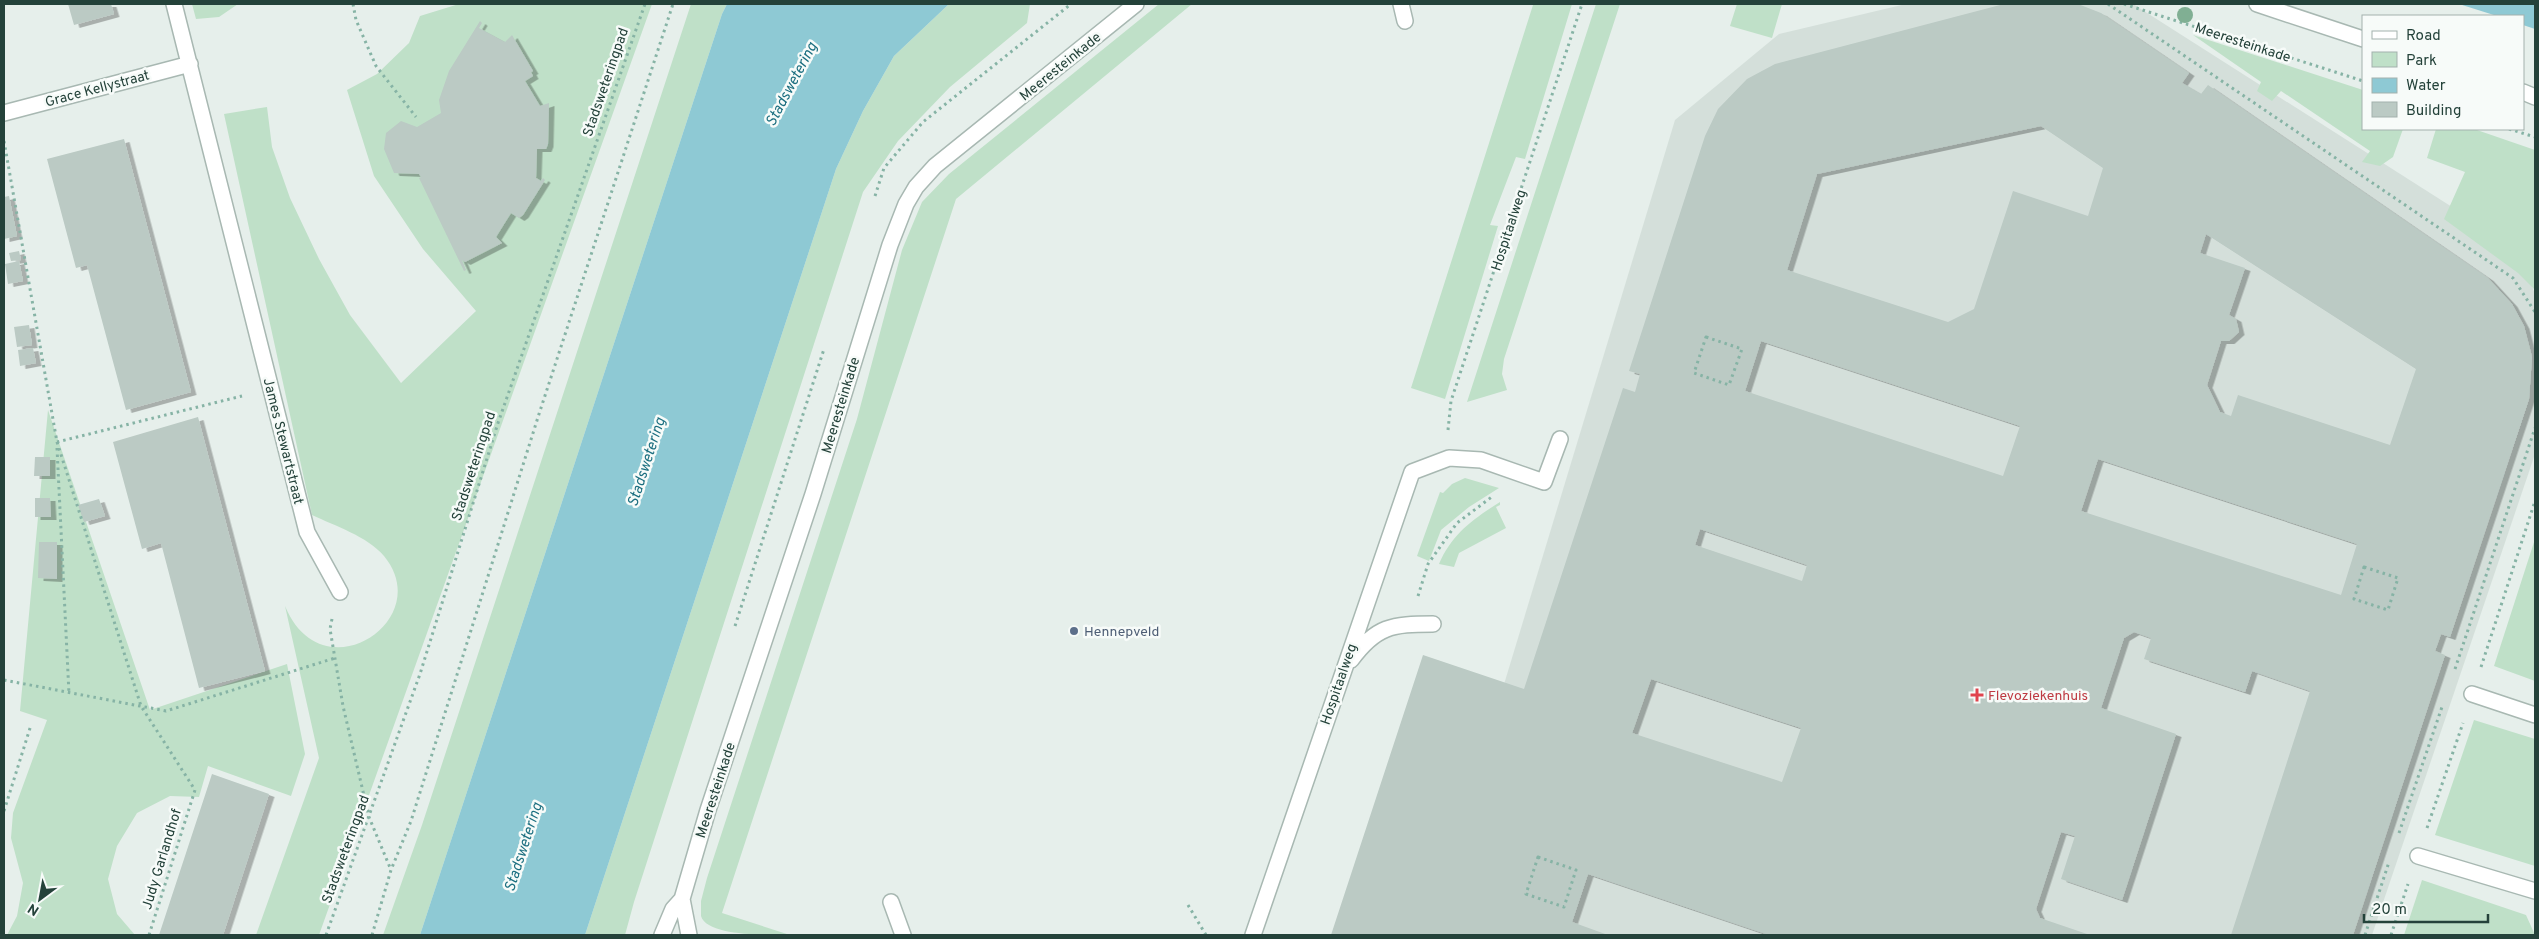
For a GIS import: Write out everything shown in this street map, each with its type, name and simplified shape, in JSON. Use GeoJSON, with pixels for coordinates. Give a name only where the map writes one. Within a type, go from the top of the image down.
{"type":"FeatureCollection","features":[{"type":"Feature","properties":{"kind":"street","name":"James Stewartstraat"},"geometry":{"type":"LineString","coordinates":[[174,4],[307,532],[340,592]]}},
{"type":"Feature","properties":{"kind":"street","name":"Meeresteinkade"},"geometry":{"type":"LineString","coordinates":[[689,935],[682,899],[708,810],[813,494],[890,245],[906,204],[916,187],[935,166],[1136,4]]}},
{"type":"Feature","properties":{"kind":"street"},"geometry":{"type":"LineString","coordinates":[[1401,4],[1405,21]]}},
{"type":"Feature","properties":{"kind":"street"},"geometry":{"type":"LineString","coordinates":[[2257,4],[2362,39]]}},
{"type":"Feature","properties":{"kind":"street","name":"Grace Kellystraat"},"geometry":{"type":"LineString","coordinates":[[4,113],[190,64]]}},
{"type":"Feature","properties":{"kind":"street","name":"Hospitaalweg"},"geometry":{"type":"LineString","coordinates":[[1253,935],[1341,674],[1412,472],[1449,458],[1481,460],[1544,482],[1560,439]]}},
{"type":"Feature","properties":{"kind":"street"},"geometry":{"type":"LineString","coordinates":[[1341,674],[1365,642],[1381,630],[1410,624],[1433,624]]}},
{"type":"Feature","properties":{"kind":"street"},"geometry":{"type":"LineString","coordinates":[[2472,694],[2535,716]]}},
{"type":"Feature","properties":{"kind":"street"},"geometry":{"type":"LineString","coordinates":[[2418,856],[2535,891]]}},
{"type":"Feature","properties":{"kind":"street","name":"Meeresteinkade"},"geometry":{"type":"LineString","coordinates":[[662,935],[672,908],[682,899]]}},
{"type":"Feature","properties":{"kind":"street"},"geometry":{"type":"LineString","coordinates":[[891,902],[903,935]]}},
{"type":"Feature","properties":{"kind":"path"},"geometry":{"type":"LineString","coordinates":[[353,4],[356,20],[376,66],[416,117]]}},
{"type":"Feature","properties":{"kind":"path","name":"Stadsweteringpad"},"geometry":{"type":"LineString","coordinates":[[326,935],[420,674],[498,423],[645,4]]}},
{"type":"Feature","properties":{"kind":"path"},"geometry":{"type":"LineString","coordinates":[[372,935],[391,870],[411,821],[545,395],[673,4]]}},
{"type":"Feature","properties":{"kind":"path","name":"Hospitaalweg"},"geometry":{"type":"LineString","coordinates":[[1449,458],[1447,422],[1451,401],[1582,4]]}},
{"type":"Feature","properties":{"kind":"path"},"geometry":{"type":"LineString","coordinates":[[2108,4],[2513,278],[2535,312]]}},
{"type":"Feature","properties":{"kind":"path","name":"Meeresteinkade"},"geometry":{"type":"LineString","coordinates":[[2124,4],[2362,81]]}},
{"type":"Feature","properties":{"kind":"path"},"geometry":{"type":"LineString","coordinates":[[2512,130],[2535,137]]}},
{"type":"Feature","properties":{"kind":"path"},"geometry":{"type":"LineString","coordinates":[[4,139],[57,442],[69,694]]}},
{"type":"Feature","properties":{"kind":"path"},"geometry":{"type":"LineString","coordinates":[[1706,337],[1742,349],[1729,385],[1694,373],[1706,337]]}},
{"type":"Feature","properties":{"kind":"path"},"geometry":{"type":"LineString","coordinates":[[57,442],[272,388]]}},
{"type":"Feature","properties":{"kind":"path"},"geometry":{"type":"LineString","coordinates":[[57,442],[141,706]]}},
{"type":"Feature","properties":{"kind":"path"},"geometry":{"type":"LineString","coordinates":[[1410,624],[1428,564],[1457,522],[1507,486],[1523,487],[1527,475]]}},
{"type":"Feature","properties":{"kind":"path"},"geometry":{"type":"LineString","coordinates":[[2364,567],[2398,578],[2388,610],[2354,599],[2364,567]]}},
{"type":"Feature","properties":{"kind":"path"},"geometry":{"type":"LineString","coordinates":[[340,592],[330,628],[335,658],[369,817],[391,870]]}},
{"type":"Feature","properties":{"kind":"path"},"geometry":{"type":"LineString","coordinates":[[4,680],[69,694],[166,711],[335,658]]}},
{"type":"Feature","properties":{"kind":"path","name":"Judy Garlandhof"},"geometry":{"type":"LineString","coordinates":[[141,706],[194,790],[149,935]]}},
{"type":"Feature","properties":{"kind":"path"},"geometry":{"type":"LineString","coordinates":[[4,811],[31,725]]}},
{"type":"Feature","properties":{"kind":"path"},"geometry":{"type":"LineString","coordinates":[[1538,857],[1576,870],[1564,907],[1526,894],[1538,857]]}},
{"type":"Feature","properties":{"kind":"path"},"geometry":{"type":"LineString","coordinates":[[1188,905],[1206,935]]}},
{"type":"Feature","properties":{"kind":"shaded area","name":"Flevoziekenhuis"},"geometry":{"type":"Polygon","coordinates":[[[1906,4],[2133,4],[2518,249],[2535,294],[2535,454],[2372,935],[1428,935],[1675,120],[1779,34],[1906,4]]]}},
{"type":"Feature","properties":{"kind":"green space"},"geometry":{"type":"Polygon","coordinates":[[[192,4],[238,4],[219,17],[196,19],[192,4]]]}},
{"type":"Feature","properties":{"kind":"green space"},"geometry":{"type":"Polygon","coordinates":[[[459,4],[652,4],[319,935],[256,935],[319,758],[285,606],[302,632],[324,645],[347,647],[368,639],[386,624],[396,603],[396,580],[384,556],[377,549],[360,537],[312,515],[224,114],[267,107],[272,147],[290,198],[319,259],[350,315],[401,383],[476,311],[423,249],[374,176],[347,90],[377,74],[409,43],[420,16],[459,4]]]}},
{"type":"Feature","properties":{"kind":"green space"},"geometry":{"type":"Polygon","coordinates":[[[691,4],[727,4],[722,14],[420,935],[383,935],[422,825],[691,4]]]}},
{"type":"Feature","properties":{"kind":"green space"},"geometry":{"type":"Polygon","coordinates":[[[949,4],[1030,4],[1027,23],[950,87],[898,141],[863,192],[625,935],[585,935],[836,169],[863,111],[894,56],[949,4]]]}},
{"type":"Feature","properties":{"kind":"green space"},"geometry":{"type":"Polygon","coordinates":[[[1159,4],[1192,4],[956,199],[722,913],[790,935],[741,933],[715,928],[706,923],[701,916],[701,901],[707,878],[857,419],[902,250],[922,202],[949,174],[1159,4]]]}},
{"type":"Feature","properties":{"kind":"green space"},"geometry":{"type":"Polygon","coordinates":[[[1531,4],[1572,4],[1525,159],[1516,157],[1490,225],[1498,226],[1445,399],[1411,388],[1533,5],[1531,4]]]}},
{"type":"Feature","properties":{"kind":"green space"},"geometry":{"type":"Polygon","coordinates":[[[1596,4],[1620,4],[1504,359],[1502,374],[1507,390],[1467,402],[1596,4]]]}},
{"type":"Feature","properties":{"kind":"green space"},"geometry":{"type":"Polygon","coordinates":[[[1737,4],[1782,4],[1772,38],[1730,26],[1737,4]]]}},
{"type":"Feature","properties":{"kind":"green space"},"geometry":{"type":"Polygon","coordinates":[[[2193,35],[2362,90],[2362,130],[2403,130],[2393,157],[2380,166],[2362,162],[2370,151],[2281,91],[2272,101],[2257,91],[2261,82],[2193,35]]]}},
{"type":"Feature","properties":{"kind":"green space"},"geometry":{"type":"Polygon","coordinates":[[[2436,130],[2477,130],[2535,150],[2535,290],[2518,273],[2444,219],[2465,172],[2427,158],[2436,130]]]}},
{"type":"Feature","properties":{"kind":"green space"},"geometry":{"type":"Polygon","coordinates":[[[48,410],[150,710],[287,664],[305,754],[291,796],[208,766],[199,797],[170,796],[137,813],[117,846],[108,879],[117,914],[135,935],[7,935],[17,916],[23,883],[11,838],[13,813],[47,720],[20,711],[48,410]]]}},
{"type":"Feature","properties":{"kind":"green space"},"geometry":{"type":"Polygon","coordinates":[[[1465,478],[1499,488],[1469,507],[1441,530],[1429,561],[1417,556],[1440,492],[1443,493],[1452,484],[1465,478]]]}},
{"type":"Feature","properties":{"kind":"green space"},"geometry":{"type":"Polygon","coordinates":[[[1500,502],[1500,505],[1496,507],[1506,528],[1459,553],[1454,567],[1439,564],[1450,544],[1464,528],[1500,502]]]}},
{"type":"Feature","properties":{"kind":"green space"},"geometry":{"type":"Polygon","coordinates":[[[2535,539],[2535,681],[2494,666],[2535,539]]]}},
{"type":"Feature","properties":{"kind":"green space"},"geometry":{"type":"Polygon","coordinates":[[[2474,720],[2535,739],[2535,866],[2435,835],[2474,720]]]}},
{"type":"Feature","properties":{"kind":"green space"},"geometry":{"type":"Polygon","coordinates":[[[2422,880],[2526,915],[2535,935],[2404,935],[2422,880]]]}},
{"type":"Feature","properties":{"kind":"water","name":"Stadswetering"},"geometry":{"type":"Polygon","coordinates":[[[727,4],[949,4],[894,56],[863,111],[836,169],[585,935],[420,935],[722,14],[727,4]]]}},
{"type":"Feature","properties":{"kind":"water"},"geometry":{"type":"Polygon","coordinates":[[[2459,4],[2535,4],[2535,29],[2524,25],[2524,15],[2494,15],[2459,4]]]}},
{"type":"Feature","properties":{"kind":"building"},"geometry":{"type":"Polygon","coordinates":[[[68,4],[111,4],[114,14],[74,25],[68,4]]]}},
{"type":"Feature","properties":{"kind":"building","name":"Flevoziekenhuis"},"geometry":{"type":"Polygon","coordinates":[[[2004,4],[2078,4],[2101,13],[2189,73],[2182,83],[2201,94],[2208,85],[2488,278],[2512,304],[2524,326],[2532,357],[2529,399],[2450,637],[2441,634],[2435,651],[2445,655],[2353,935],[2231,935],[2310,691],[2252,671],[2245,692],[2144,659],[2151,638],[2134,632],[2124,638],[2101,708],[2176,734],[2122,900],[2061,879],[2075,836],[2061,832],[2036,909],[2040,918],[2090,935],[1769,935],[1588,874],[1572,922],[1608,935],[1331,935],[1423,655],[1524,689],[1623,388],[1635,392],[1640,374],[1629,371],[1705,136],[1718,109],[1747,79],[1775,64],[2004,4]],[[2041,126],[1817,174],[1787,270],[1948,322],[1974,309],[2013,191],[2088,216],[2103,168],[2041,126]],[[2206,234],[2200,253],[2245,268],[2229,315],[2236,319],[2239,332],[2229,341],[2221,341],[2207,385],[2220,412],[2231,416],[2238,395],[2390,445],[2416,369],[2206,234]],[[1761,341],[1745,391],[2003,476],[2020,426],[1761,341]],[[2098,459],[2081,511],[2341,595],[2357,544],[2098,459]],[[1700,529],[1695,545],[1802,581],[1807,565],[1700,529]],[[1651,679],[1632,733],[1782,782],[1801,728],[1651,679]]]}},
{"type":"Feature","properties":{"kind":"building"},"geometry":{"type":"Polygon","coordinates":[[[480,21],[482,23],[479,28],[505,42],[512,35],[533,71],[531,72],[533,76],[525,81],[540,106],[549,103],[548,144],[546,149],[537,149],[536,178],[541,181],[543,178],[545,180],[523,215],[519,218],[511,213],[496,237],[502,243],[465,262],[462,260],[466,270],[464,271],[419,178],[421,177],[419,174],[394,173],[384,149],[386,133],[401,121],[417,127],[441,113],[439,100],[449,71],[480,21]]]}},
{"type":"Feature","properties":{"kind":"building"},"geometry":{"type":"Polygon","coordinates":[[[124,139],[191,392],[126,410],[87,265],[76,268],[47,159],[124,139]]]}},
{"type":"Feature","properties":{"kind":"building"},"geometry":{"type":"Polygon","coordinates":[[[9,196],[17,236],[4,239],[4,197],[9,196]]]}},
{"type":"Feature","properties":{"kind":"building"},"geometry":{"type":"Polygon","coordinates":[[[19,251],[21,260],[11,261],[9,253],[19,251]]]}},
{"type":"Feature","properties":{"kind":"building"},"geometry":{"type":"Polygon","coordinates":[[[19,261],[23,281],[8,284],[5,264],[19,261]]]}},
{"type":"Feature","properties":{"kind":"building"},"geometry":{"type":"Polygon","coordinates":[[[29,325],[32,345],[17,347],[14,327],[29,325]]]}},
{"type":"Feature","properties":{"kind":"building"},"geometry":{"type":"Polygon","coordinates":[[[33,348],[36,363],[20,366],[18,350],[33,348]]]}},
{"type":"Feature","properties":{"kind":"building"},"geometry":{"type":"Polygon","coordinates":[[[198,417],[265,671],[199,688],[161,543],[142,549],[113,442],[198,417]]]}},
{"type":"Feature","properties":{"kind":"building"},"geometry":{"type":"Polygon","coordinates":[[[35,457],[50,457],[50,476],[34,476],[35,457]]]}},
{"type":"Feature","properties":{"kind":"building"},"geometry":{"type":"Polygon","coordinates":[[[35,498],[50,498],[51,517],[35,517],[35,498]]]}},
{"type":"Feature","properties":{"kind":"building"},"geometry":{"type":"Polygon","coordinates":[[[99,499],[105,516],[84,522],[78,505],[99,499]]]}},
{"type":"Feature","properties":{"kind":"building"},"geometry":{"type":"Polygon","coordinates":[[[39,542],[57,542],[57,579],[38,578],[39,542]]]}},
{"type":"Feature","properties":{"kind":"building"},"geometry":{"type":"Polygon","coordinates":[[[212,774],[269,794],[223,935],[159,935],[212,774]]]}},
{"type":"Feature","properties":{"kind":"place","name":"Hennepveld"},"geometry":{"type":"Point","coordinates":[1074,631]}},
{"type":"Feature","properties":{"kind":"place","name":"Flevoziekenhuis"},"geometry":{"type":"Point","coordinates":[1977,695]}}]}
